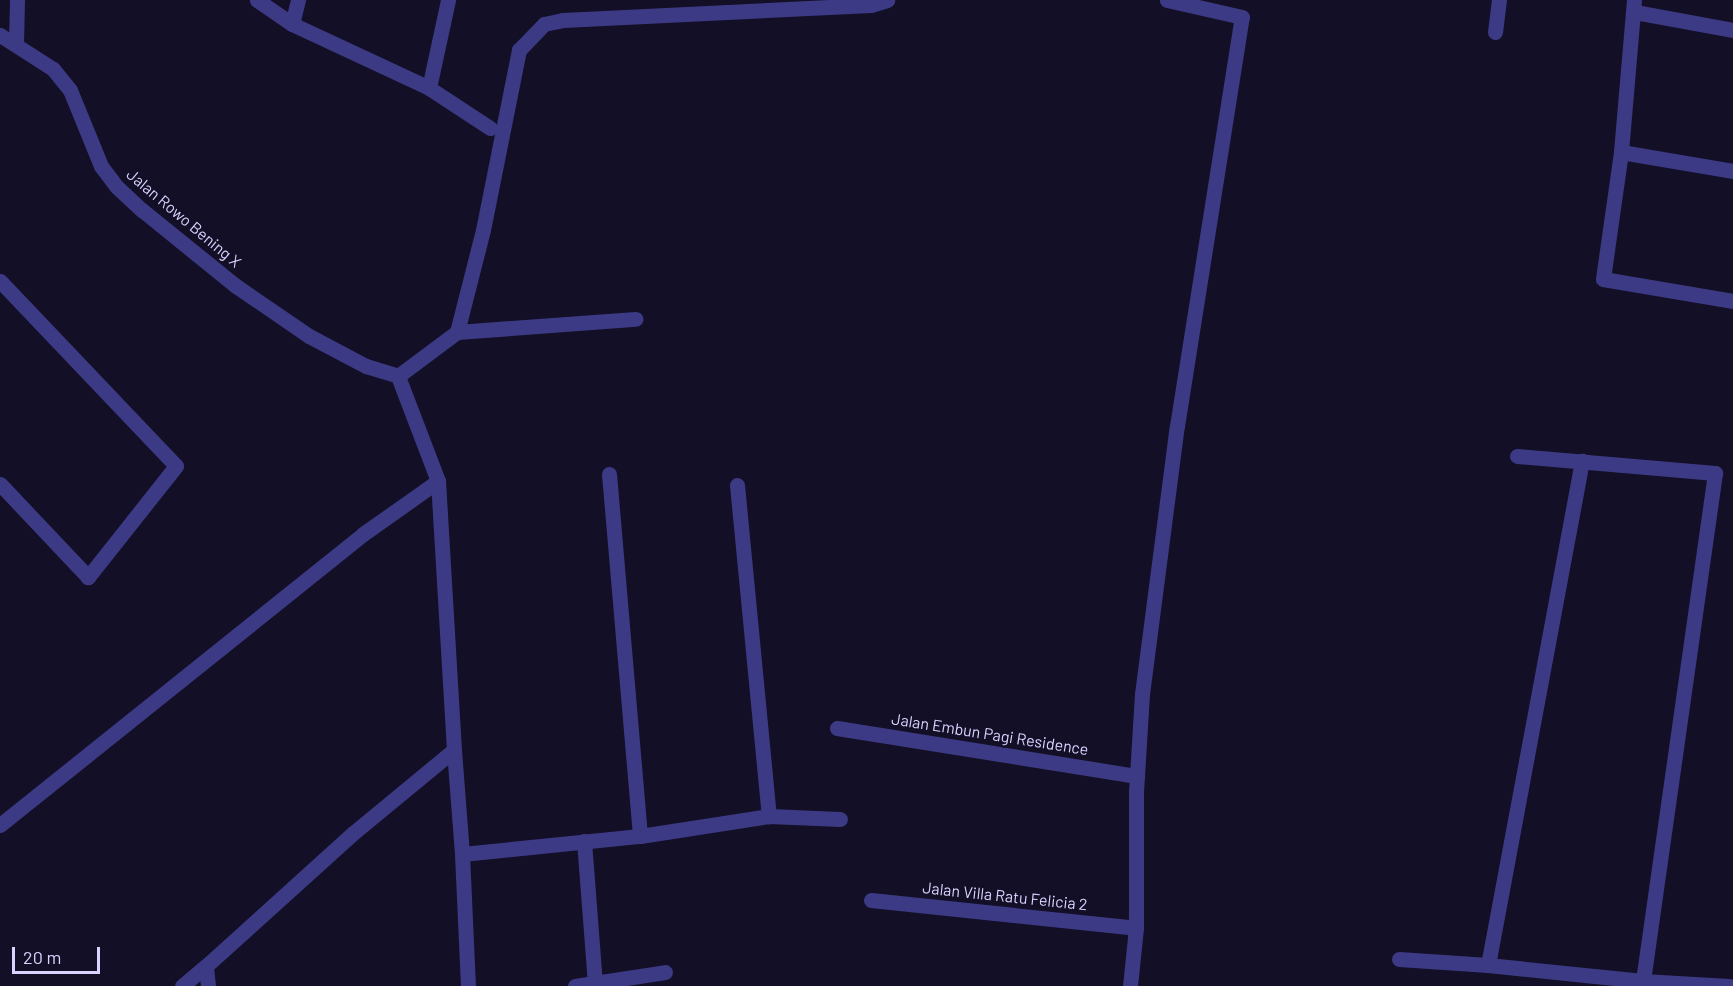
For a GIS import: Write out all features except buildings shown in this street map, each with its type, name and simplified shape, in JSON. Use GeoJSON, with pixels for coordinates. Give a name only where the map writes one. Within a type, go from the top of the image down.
{"type":"FeatureCollection","features":[{"type":"Feature","properties":{"kind":"street"},"geometry":{"type":"LineString","coordinates":[[16,44],[17,0]]}},
{"type":"Feature","properties":{"kind":"street"},"geometry":{"type":"LineString","coordinates":[[257,0],[292,24],[429,88],[490,128]]}},
{"type":"Feature","properties":{"kind":"street"},"geometry":{"type":"LineString","coordinates":[[292,24],[298,0]]}},
{"type":"Feature","properties":{"kind":"street"},"geometry":{"type":"LineString","coordinates":[[429,88],[448,0]]}},
{"type":"Feature","properties":{"kind":"street"},"geometry":{"type":"LineString","coordinates":[[457,332],[483,230],[519,50],[544,24],[563,20],[871,5],[887,0]]}},
{"type":"Feature","properties":{"kind":"street"},"geometry":{"type":"LineString","coordinates":[[1130,986],[1136,928],[1137,776],[1142,694],[1176,426],[1242,17],[1198,3],[1167,0]]}},
{"type":"Feature","properties":{"kind":"street"},"geometry":{"type":"LineString","coordinates":[[1495,32],[1500,0]]}},
{"type":"Feature","properties":{"kind":"street"},"geometry":{"type":"LineString","coordinates":[[1733,30],[1635,6],[1620,152],[1603,279],[1733,301]]}},
{"type":"Feature","properties":{"kind":"street","name":"Jalan Rowo Bening X"},"geometry":{"type":"LineString","coordinates":[[0,35],[53,69],[70,90],[101,166],[117,187],[142,210],[236,286],[309,336],[366,366],[398,376]]}},
{"type":"Feature","properties":{"kind":"street"},"geometry":{"type":"LineString","coordinates":[[1620,152],[1733,171]]}},
{"type":"Feature","properties":{"kind":"street"},"geometry":{"type":"LineString","coordinates":[[0,484],[88,577],[176,466],[3,291]]}},
{"type":"Feature","properties":{"kind":"street"},"geometry":{"type":"LineString","coordinates":[[468,986],[462,854],[438,481],[398,376],[457,332],[636,319]]}},
{"type":"Feature","properties":{"kind":"street"},"geometry":{"type":"LineString","coordinates":[[1517,456],[1715,474],[1643,981]]}},
{"type":"Feature","properties":{"kind":"street"},"geometry":{"type":"LineString","coordinates":[[1488,965],[1582,461]]}},
{"type":"Feature","properties":{"kind":"street"},"geometry":{"type":"LineString","coordinates":[[609,474],[640,836]]}},
{"type":"Feature","properties":{"kind":"street"},"geometry":{"type":"LineString","coordinates":[[0,825],[363,534],[438,481]]}},
{"type":"Feature","properties":{"kind":"street"},"geometry":{"type":"LineString","coordinates":[[737,485],[769,816]]}},
{"type":"Feature","properties":{"kind":"street","name":"Jalan Embun Pagi Residence"},"geometry":{"type":"LineString","coordinates":[[837,728],[1137,776]]}},
{"type":"Feature","properties":{"kind":"street"},"geometry":{"type":"LineString","coordinates":[[182,986],[352,834],[454,750]]}},
{"type":"Feature","properties":{"kind":"street"},"geometry":{"type":"LineString","coordinates":[[462,854],[640,836],[769,816],[840,819]]}},
{"type":"Feature","properties":{"kind":"street"},"geometry":{"type":"LineString","coordinates":[[584,842],[595,983]]}},
{"type":"Feature","properties":{"kind":"street","name":"Jalan Villa Ratu Felicia 2"},"geometry":{"type":"LineString","coordinates":[[871,900],[1136,928]]}},
{"type":"Feature","properties":{"kind":"street"},"geometry":{"type":"LineString","coordinates":[[1399,959],[1488,965],[1643,981],[1729,986]]}},
{"type":"Feature","properties":{"kind":"street"},"geometry":{"type":"LineString","coordinates":[[206,966],[208,986]]}},
{"type":"Feature","properties":{"kind":"street"},"geometry":{"type":"LineString","coordinates":[[575,986],[665,972]]}}]}
